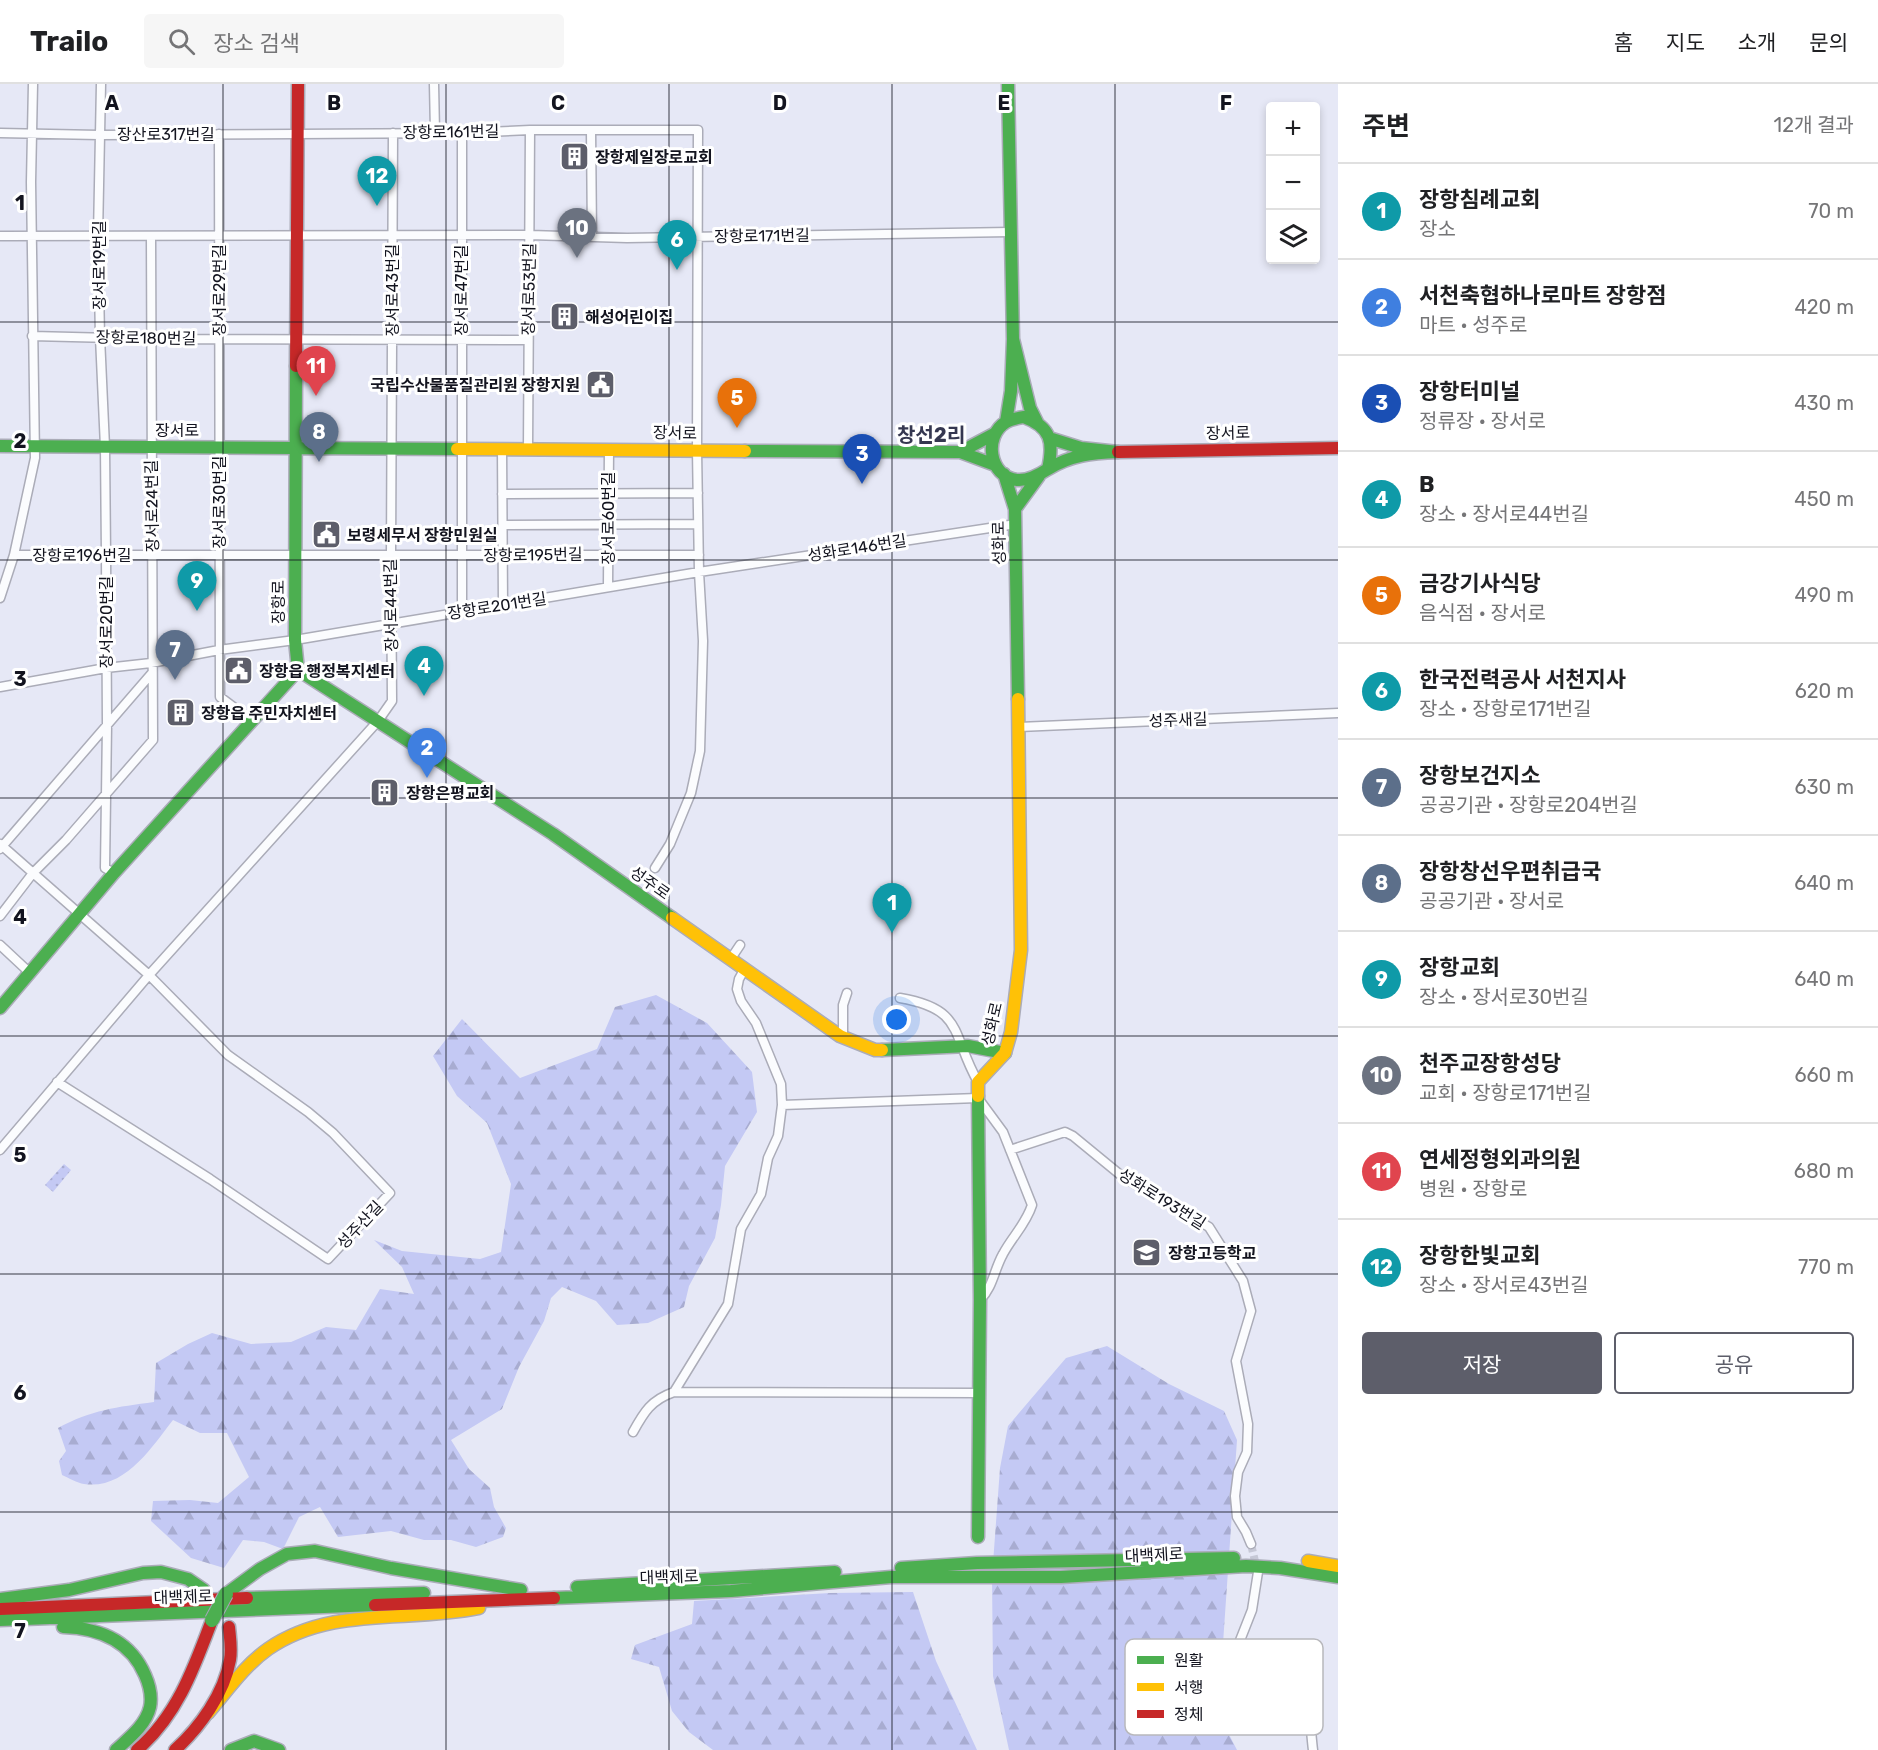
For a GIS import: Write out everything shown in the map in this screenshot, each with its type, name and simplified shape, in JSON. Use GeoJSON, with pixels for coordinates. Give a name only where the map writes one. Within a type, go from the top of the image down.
{"type":"FeatureCollection","features":[{"type":"Feature","properties":{"kind":"main road","name":"장항로"},"geometry":{"type":"LineString","coordinates":[[298,84],[295,555],[295,640],[298,670]]}},
{"type":"Feature","properties":{"kind":"main road"},"geometry":{"type":"LineString","coordinates":[[1006,422],[1012,382],[1013,339],[1008,84]]}},
{"type":"Feature","properties":{"kind":"main road"},"geometry":{"type":"LineString","coordinates":[[1013,339],[1030,408],[1052,444],[1045,471],[1015,509]]}},
{"type":"Feature","properties":{"kind":"main road"},"geometry":{"type":"LineString","coordinates":[[960,452],[994,434],[1006,422],[1015,418],[1024,417],[1038,422]]}},
{"type":"Feature","properties":{"kind":"main road"},"geometry":{"type":"LineString","coordinates":[[994,434],[990,446],[999,470]]}},
{"type":"Feature","properties":{"kind":"main road"},"geometry":{"type":"LineString","coordinates":[[1049,438],[1081,448],[1118,452]]}},
{"type":"Feature","properties":{"kind":"main road","name":"장서로"},"geometry":{"type":"LineString","coordinates":[[0,446],[960,452]]}},
{"type":"Feature","properties":{"kind":"main road","name":"장서로"},"geometry":{"type":"LineString","coordinates":[[1118,452],[1338,448]]}},
{"type":"Feature","properties":{"kind":"main road"},"geometry":{"type":"LineString","coordinates":[[960,452],[1021,480],[1031,478],[1065,458],[1086,453],[1118,452]]}},
{"type":"Feature","properties":{"kind":"main road","name":"성화로"},"geometry":{"type":"LineString","coordinates":[[978,1082],[1005,1053],[1011,1032],[1022,950],[1016,524],[1015,509],[999,470]]}},
{"type":"Feature","properties":{"kind":"main road"},"geometry":{"type":"LineString","coordinates":[[0,1008],[114,873],[298,670]]}},
{"type":"Feature","properties":{"kind":"main road","name":"성주로"},"geometry":{"type":"LineString","coordinates":[[298,670],[553,834],[744,970],[843,1037],[875,1050],[961,1046],[1005,1053]]}},
{"type":"Feature","properties":{"kind":"main road"},"geometry":{"type":"LineString","coordinates":[[978,1082],[981,1300],[978,1537]]}},
{"type":"Feature","properties":{"kind":"main road"},"geometry":{"type":"LineString","coordinates":[[137,1750],[149,1741],[166,1720],[198,1660],[212,1620],[226,1594],[260,1569],[286,1554],[315,1551],[522,1594]]}},
{"type":"Feature","properties":{"kind":"main road","name":"대백제로"},"geometry":{"type":"LineString","coordinates":[[0,1620],[522,1594],[977,1563],[1262,1557],[1338,1566]]}},
{"type":"Feature","properties":{"kind":"main road","name":"대백제로"},"geometry":{"type":"LineString","coordinates":[[0,1609],[352,1594],[731,1591],[891,1577],[1060,1577],[1246,1566],[1280,1568],[1338,1577]]}},
{"type":"Feature","properties":{"kind":"main road"},"geometry":{"type":"LineString","coordinates":[[0,1599],[69,1590],[143,1573],[161,1572],[188,1579],[204,1590]]}},
{"type":"Feature","properties":{"kind":"main road"},"geometry":{"type":"LineString","coordinates":[[175,1750],[253,1663],[268,1649],[304,1629],[339,1620],[460,1612],[522,1594]]}},
{"type":"Feature","properties":{"kind":"main road"},"geometry":{"type":"LineString","coordinates":[[0,1628],[80,1627],[119,1641],[131,1650],[142,1665],[151,1704],[143,1723],[116,1750]]}},
{"type":"Feature","properties":{"kind":"main road"},"geometry":{"type":"LineString","coordinates":[[208,1713],[229,1666],[231,1643],[229,1627]]}},
{"type":"Feature","properties":{"kind":"main road"},"geometry":{"type":"LineString","coordinates":[[231,1750],[254,1741],[279,1750]]}},
{"type":"Feature","properties":{"kind":"street"},"geometry":{"type":"LineString","coordinates":[[0,598],[14,555],[35,458],[31,182],[33,84]]}},
{"type":"Feature","properties":{"kind":"street","name":"장서로19번길"},"geometry":{"type":"LineString","coordinates":[[101,84],[100,337],[105,447]]}},
{"type":"Feature","properties":{"kind":"street"},"geometry":{"type":"LineString","coordinates":[[434,84],[435,132]]}},
{"type":"Feature","properties":{"kind":"street","name":"장서로53번길"},"geometry":{"type":"LineString","coordinates":[[528,449],[530,130]]}},
{"type":"Feature","properties":{"kind":"street"},"geometry":{"type":"LineString","coordinates":[[591,130],[592,237]]}},
{"type":"Feature","properties":{"kind":"street","name":"장항로161번길"},"geometry":{"type":"LineString","coordinates":[[299,133],[698,130],[697,237]]}},
{"type":"Feature","properties":{"kind":"street","name":"장산로317번길"},"geometry":{"type":"LineString","coordinates":[[0,133],[99,135],[299,133]]}},
{"type":"Feature","properties":{"kind":"street","name":"장서로43번길"},"geometry":{"type":"LineString","coordinates":[[392,448],[393,133]]}},
{"type":"Feature","properties":{"kind":"street","name":"장서로47번길"},"geometry":{"type":"LineString","coordinates":[[461,448],[462,133]]}},
{"type":"Feature","properties":{"kind":"street","name":"장서로29번길"},"geometry":{"type":"LineString","coordinates":[[219,134],[219,447]]}},
{"type":"Feature","properties":{"kind":"street","name":"장항로171번길"},"geometry":{"type":"LineString","coordinates":[[0,236],[697,237],[1010,232]]}},
{"type":"Feature","properties":{"kind":"street","name":"장서로24번길"},"geometry":{"type":"LineString","coordinates":[[107,791],[153,741],[151,236]]}},
{"type":"Feature","properties":{"kind":"street"},"geometry":{"type":"LineString","coordinates":[[655,868],[670,844],[691,793],[700,752],[703,641],[698,524],[697,237]]}},
{"type":"Feature","properties":{"kind":"street","name":"장항로180번길"},"geometry":{"type":"LineString","coordinates":[[32,336],[220,340],[528,340]]}},
{"type":"Feature","properties":{"kind":"street","name":"장서로20번길"},"geometry":{"type":"LineString","coordinates":[[105,447],[107,725],[105,868],[114,873]]}},
{"type":"Feature","properties":{"kind":"street","name":"장서로30번길"},"geometry":{"type":"LineString","coordinates":[[219,447],[220,697],[252,720]]}},
{"type":"Feature","properties":{"kind":"street","name":"장서로44번길"},"geometry":{"type":"LineString","coordinates":[[378,722],[393,701],[390,555],[392,448]]}},
{"type":"Feature","properties":{"kind":"street"},"geometry":{"type":"LineString","coordinates":[[461,448],[462,611]]}},
{"type":"Feature","properties":{"kind":"street"},"geometry":{"type":"LineString","coordinates":[[502,449],[502,605]]}},
{"type":"Feature","properties":{"kind":"street","name":"장서로60번길"},"geometry":{"type":"LineString","coordinates":[[608,587],[609,449]]}},
{"type":"Feature","properties":{"kind":"street"},"geometry":{"type":"LineString","coordinates":[[502,494],[698,493]]}},
{"type":"Feature","properties":{"kind":"street"},"geometry":{"type":"LineString","coordinates":[[502,525],[698,524]]}},
{"type":"Feature","properties":{"kind":"street","name":"성화로146번길"},"geometry":{"type":"LineString","coordinates":[[699,572],[1016,524]]}},
{"type":"Feature","properties":{"kind":"street","name":"장항로196번길"},"geometry":{"type":"LineString","coordinates":[[14,555],[295,555]]}},
{"type":"Feature","properties":{"kind":"street","name":"장항로195번길"},"geometry":{"type":"LineString","coordinates":[[295,555],[699,555]]}},
{"type":"Feature","properties":{"kind":"street","name":"장항로201번길"},"geometry":{"type":"LineString","coordinates":[[0,687],[699,572]]}},
{"type":"Feature","properties":{"kind":"street"},"geometry":{"type":"LineString","coordinates":[[1,846],[152,673]]}},
{"type":"Feature","properties":{"kind":"street","name":"성주새길"},"geometry":{"type":"LineString","coordinates":[[1019,727],[1338,713]]}},
{"type":"Feature","properties":{"kind":"street"},"geometry":{"type":"LineString","coordinates":[[0,1150],[149,975],[378,722]]}},
{"type":"Feature","properties":{"kind":"street"},"geometry":{"type":"LineString","coordinates":[[1,914],[33,873],[66,840],[107,791]]}},
{"type":"Feature","properties":{"kind":"street","name":"성주산길"},"geometry":{"type":"LineString","coordinates":[[1,846],[149,975],[228,1055],[333,1133],[390,1193],[328,1259],[210,1179],[57,1082]]}},
{"type":"Feature","properties":{"kind":"street"},"geometry":{"type":"LineString","coordinates":[[0,945],[30,973]]}},
{"type":"Feature","properties":{"kind":"street"},"geometry":{"type":"LineString","coordinates":[[730,960],[740,945]]}},
{"type":"Feature","properties":{"kind":"street"},"geometry":{"type":"LineString","coordinates":[[674,1392],[728,1304],[741,1229],[761,1194],[768,1158],[778,1136],[782,1105],[781,1084],[756,1023],[741,1001],[737,989],[744,970]]}},
{"type":"Feature","properties":{"kind":"street"},"geometry":{"type":"LineString","coordinates":[[843,1037],[843,1005],[847,993]]}},
{"type":"Feature","properties":{"kind":"street"},"geometry":{"type":"LineString","coordinates":[[900,998],[937,1009],[950,1019],[968,1065],[978,1082]]}},
{"type":"Feature","properties":{"kind":"street"},"geometry":{"type":"LineString","coordinates":[[782,1105],[978,1098],[1003,1132],[1032,1205],[1028,1216],[1002,1256],[989,1292],[981,1300]]}},
{"type":"Feature","properties":{"kind":"street","name":"성화로193번길"},"geometry":{"type":"LineString","coordinates":[[1010,1150],[1065,1132],[1123,1177],[1209,1227],[1226,1252],[1243,1281],[1251,1311],[1236,1361],[1248,1424],[1247,1452],[1238,1472],[1235,1496],[1237,1517],[1251,1544]]}},
{"type":"Feature","properties":{"kind":"street"},"geometry":{"type":"LineString","coordinates":[[633,1432],[646,1409],[665,1395],[674,1392],[979,1393]]}},
{"type":"Feature","properties":{"kind":"street"},"geometry":{"type":"LineString","coordinates":[[1241,1639],[1252,1610],[1258,1572]]}},
{"type":"Feature","properties":{"kind":"street"},"geometry":{"type":"LineString","coordinates":[[1311,1735],[1313,1750]]}},
{"type":"Feature","properties":{"kind":"green space"},"geometry":{"type":"Polygon","coordinates":[[[656,995],[707,1023],[752,1072],[757,1112],[725,1166],[715,1238],[689,1286],[684,1307],[648,1323],[617,1325],[596,1301],[562,1287],[551,1298],[544,1321],[519,1367],[502,1409],[451,1440],[469,1469],[490,1488],[494,1507],[506,1528],[503,1537],[476,1547],[451,1540],[424,1540],[391,1531],[338,1537],[320,1507],[299,1517],[283,1549],[264,1542],[243,1540],[224,1568],[191,1558],[151,1521],[153,1501],[190,1500],[218,1503],[249,1477],[227,1433],[200,1433],[173,1420],[136,1465],[112,1480],[99,1484],[84,1484],[62,1475],[59,1461],[66,1451],[58,1428],[93,1413],[154,1402],[156,1363],[188,1344],[212,1333],[251,1344],[291,1342],[326,1327],[356,1330],[380,1289],[414,1294],[402,1267],[374,1240],[402,1251],[480,1259],[501,1252],[511,1184],[487,1123],[457,1096],[433,1056],[462,1019],[520,1078],[597,1049],[615,1007],[656,995]]]}},
{"type":"Feature","properties":{"kind":"green space"},"geometry":{"type":"Polygon","coordinates":[[[64,1164],[71,1170],[53,1192],[45,1185],[64,1164]]]}},
{"type":"Feature","properties":{"kind":"green space"},"geometry":{"type":"Polygon","coordinates":[[[1107,1346],[1169,1384],[1224,1411],[1237,1440],[1223,1639],[1125,1639],[1125,1735],[1229,1735],[1237,1750],[1009,1750],[993,1676],[992,1577],[1000,1468],[1008,1426],[1066,1358],[1107,1346]]]}},
{"type":"Feature","properties":{"kind":"green space"},"geometry":{"type":"Polygon","coordinates":[[[913,1592],[936,1661],[977,1750],[713,1750],[689,1732],[672,1711],[659,1667],[631,1659],[635,1645],[692,1624],[694,1601],[830,1593],[913,1592]]]}},
{"type":"Feature","properties":{"kind":"tunnel"},"geometry":{"type":"LineString","coordinates":[[1251,1544],[1257,1570]]}},
{"type":"Feature","properties":{"kind":"traffic: fast"},"geometry":{"type":"LineString","coordinates":[[1008,84],[1013,339]]}},
{"type":"Feature","properties":{"kind":"traffic: fast"},"geometry":{"type":"LineString","coordinates":[[1006,422],[1011,391],[1013,339],[1030,408],[1037,422]]}},
{"type":"Feature","properties":{"kind":"traffic: fast"},"geometry":{"type":"LineString","coordinates":[[0,1008],[114,873],[298,670],[295,640],[296,366]]}},
{"type":"Feature","properties":{"kind":"traffic: fast"},"geometry":{"type":"LineString","coordinates":[[1024,417],[1045,431],[1051,451],[1048,469],[1029,479],[1017,480],[1000,472],[992,455],[992,446],[999,428],[1008,421],[1024,417]]}},
{"type":"Feature","properties":{"kind":"traffic: fast"},"geometry":{"type":"LineString","coordinates":[[994,434],[960,452],[995,465]]}},
{"type":"Feature","properties":{"kind":"traffic: fast"},"geometry":{"type":"LineString","coordinates":[[1048,469],[1082,456],[1118,452],[1081,448],[1049,438]]}},
{"type":"Feature","properties":{"kind":"traffic: fast"},"geometry":{"type":"LineString","coordinates":[[0,446],[457,449]]}},
{"type":"Feature","properties":{"kind":"traffic: fast"},"geometry":{"type":"LineString","coordinates":[[745,451],[960,452]]}},
{"type":"Feature","properties":{"kind":"traffic: fast"},"geometry":{"type":"LineString","coordinates":[[1004,474],[1015,509],[1039,476]]}},
{"type":"Feature","properties":{"kind":"traffic: fast"},"geometry":{"type":"LineString","coordinates":[[1015,509],[1018,699]]}},
{"type":"Feature","properties":{"kind":"traffic: fast"},"geometry":{"type":"LineString","coordinates":[[298,670],[553,834],[672,918]]}},
{"type":"Feature","properties":{"kind":"traffic: fast"},"geometry":{"type":"LineString","coordinates":[[882,1050],[968,1046],[1005,1053]]}},
{"type":"Feature","properties":{"kind":"traffic: fast"},"geometry":{"type":"LineString","coordinates":[[978,1096],[980,1300],[978,1537]]}},
{"type":"Feature","properties":{"kind":"traffic: fast"},"geometry":{"type":"LineString","coordinates":[[226,1594],[260,1569],[287,1554],[315,1551],[391,1568],[521,1590]]}},
{"type":"Feature","properties":{"kind":"traffic: fast"},"geometry":{"type":"LineString","coordinates":[[901,1568],[977,1563],[1234,1558]]}},
{"type":"Feature","properties":{"kind":"traffic: fast"},"geometry":{"type":"LineString","coordinates":[[554,1598],[731,1591],[891,1577],[1061,1577],[1246,1566],[1280,1568],[1338,1577]]}},
{"type":"Feature","properties":{"kind":"traffic: fast"},"geometry":{"type":"LineString","coordinates":[[0,1599],[69,1590],[143,1573],[161,1572],[188,1579],[204,1590]]}},
{"type":"Feature","properties":{"kind":"traffic: fast"},"geometry":{"type":"LineString","coordinates":[[577,1587],[835,1572]]}},
{"type":"Feature","properties":{"kind":"traffic: fast"},"geometry":{"type":"LineString","coordinates":[[247,1598],[424,1593]]}},
{"type":"Feature","properties":{"kind":"traffic: fast"},"geometry":{"type":"LineString","coordinates":[[212,1620],[226,1594]]}},
{"type":"Feature","properties":{"kind":"traffic: fast"},"geometry":{"type":"LineString","coordinates":[[0,1620],[375,1605]]}},
{"type":"Feature","properties":{"kind":"traffic: fast"},"geometry":{"type":"LineString","coordinates":[[63,1627],[89,1630],[112,1638],[131,1653],[145,1675],[151,1703],[148,1714],[136,1731],[116,1750]]}},
{"type":"Feature","properties":{"kind":"traffic: fast"},"geometry":{"type":"LineString","coordinates":[[231,1750],[254,1741],[279,1750]]}},
{"type":"Feature","properties":{"kind":"traffic: slow"},"geometry":{"type":"LineString","coordinates":[[457,449],[745,451]]}},
{"type":"Feature","properties":{"kind":"traffic: slow"},"geometry":{"type":"LineString","coordinates":[[978,1096],[978,1082],[1005,1053],[1011,1032],[1021,950],[1018,699]]}},
{"type":"Feature","properties":{"kind":"traffic: slow"},"geometry":{"type":"LineString","coordinates":[[672,918],[840,1036],[875,1050],[882,1050]]}},
{"type":"Feature","properties":{"kind":"traffic: slow"},"geometry":{"type":"LineString","coordinates":[[1308,1561],[1338,1566]]}},
{"type":"Feature","properties":{"kind":"traffic: slow"},"geometry":{"type":"LineString","coordinates":[[208,1713],[251,1663],[268,1649],[293,1635],[318,1626],[344,1621],[479,1608]]}},
{"type":"Feature","properties":{"kind":"traffic: jam"},"geometry":{"type":"LineString","coordinates":[[296,366],[298,84]]}},
{"type":"Feature","properties":{"kind":"traffic: jam"},"geometry":{"type":"LineString","coordinates":[[1118,452],[1338,448]]}},
{"type":"Feature","properties":{"kind":"traffic: jam"},"geometry":{"type":"LineString","coordinates":[[0,1609],[247,1598]]}},
{"type":"Feature","properties":{"kind":"traffic: jam"},"geometry":{"type":"LineString","coordinates":[[375,1605],[554,1598]]}},
{"type":"Feature","properties":{"kind":"traffic: jam"},"geometry":{"type":"LineString","coordinates":[[137,1750],[151,1737],[174,1707],[191,1673],[212,1620]]}},
{"type":"Feature","properties":{"kind":"traffic: jam"},"geometry":{"type":"LineString","coordinates":[[175,1750],[202,1720],[217,1697],[231,1656],[229,1627]]}},
{"type":"Feature","properties":{"kind":"place","name":"장항제일장로교회"},"geometry":{"type":"Point","coordinates":[574,157]}},
{"type":"Feature","properties":{"kind":"place","name":"장항한빛교회"},"geometry":{"type":"Point","coordinates":[377,206]}},
{"type":"Feature","properties":{"kind":"place","name":"천주교장항성당"},"geometry":{"type":"Point","coordinates":[577,258]}},
{"type":"Feature","properties":{"kind":"place","name":"한국전력공사 서천지사"},"geometry":{"type":"Point","coordinates":[677,270]}},
{"type":"Feature","properties":{"kind":"place","name":"해성어린이집"},"geometry":{"type":"Point","coordinates":[564,317]}},
{"type":"Feature","properties":{"kind":"place","name":"국립수산물품질관리원 장항지원"},"geometry":{"type":"Point","coordinates":[601,385]}},
{"type":"Feature","properties":{"kind":"place","name":"연세정형외과의원"},"geometry":{"type":"Point","coordinates":[316,396]}},
{"type":"Feature","properties":{"kind":"place","name":"금강기사식당"},"geometry":{"type":"Point","coordinates":[737,428]}},
{"type":"Feature","properties":{"kind":"place","name":"장항창선우편취급국"},"geometry":{"type":"Point","coordinates":[319,462]}},
{"type":"Feature","properties":{"kind":"place","name":"장항터미널"},"geometry":{"type":"Point","coordinates":[862,484]}},
{"type":"Feature","properties":{"kind":"place","name":"보령세무서 장항민원실"},"geometry":{"type":"Point","coordinates":[326,535]}},
{"type":"Feature","properties":{"kind":"place","name":"장항교회"},"geometry":{"type":"Point","coordinates":[197,611]}},
{"type":"Feature","properties":{"kind":"place","name":"장항읍 행정복지센터"},"geometry":{"type":"Point","coordinates":[238,671]}},
{"type":"Feature","properties":{"kind":"place","name":"장항보건지소"},"geometry":{"type":"Point","coordinates":[175,680]}},
{"type":"Feature","properties":{"kind":"place","name":"B"},"geometry":{"type":"Point","coordinates":[424,696]}},
{"type":"Feature","properties":{"kind":"place","name":"장항읍 주민자치센터"},"geometry":{"type":"Point","coordinates":[180,713]}},
{"type":"Feature","properties":{"kind":"place","name":"서천축협하나로마트 장항점"},"geometry":{"type":"Point","coordinates":[427,778]}},
{"type":"Feature","properties":{"kind":"place","name":"장항은평교회"},"geometry":{"type":"Point","coordinates":[385,793]}},
{"type":"Feature","properties":{"kind":"place","name":"장항침례교회"},"geometry":{"type":"Point","coordinates":[892,933]}},
{"type":"Feature","properties":{"kind":"place","name":"장항고등학교"},"geometry":{"type":"Point","coordinates":[1147,1253]}},
{"type":"Feature","properties":{"kind":"district","name":"창선2리"},"geometry":{"type":"Point","coordinates":[931,435]}}]}
